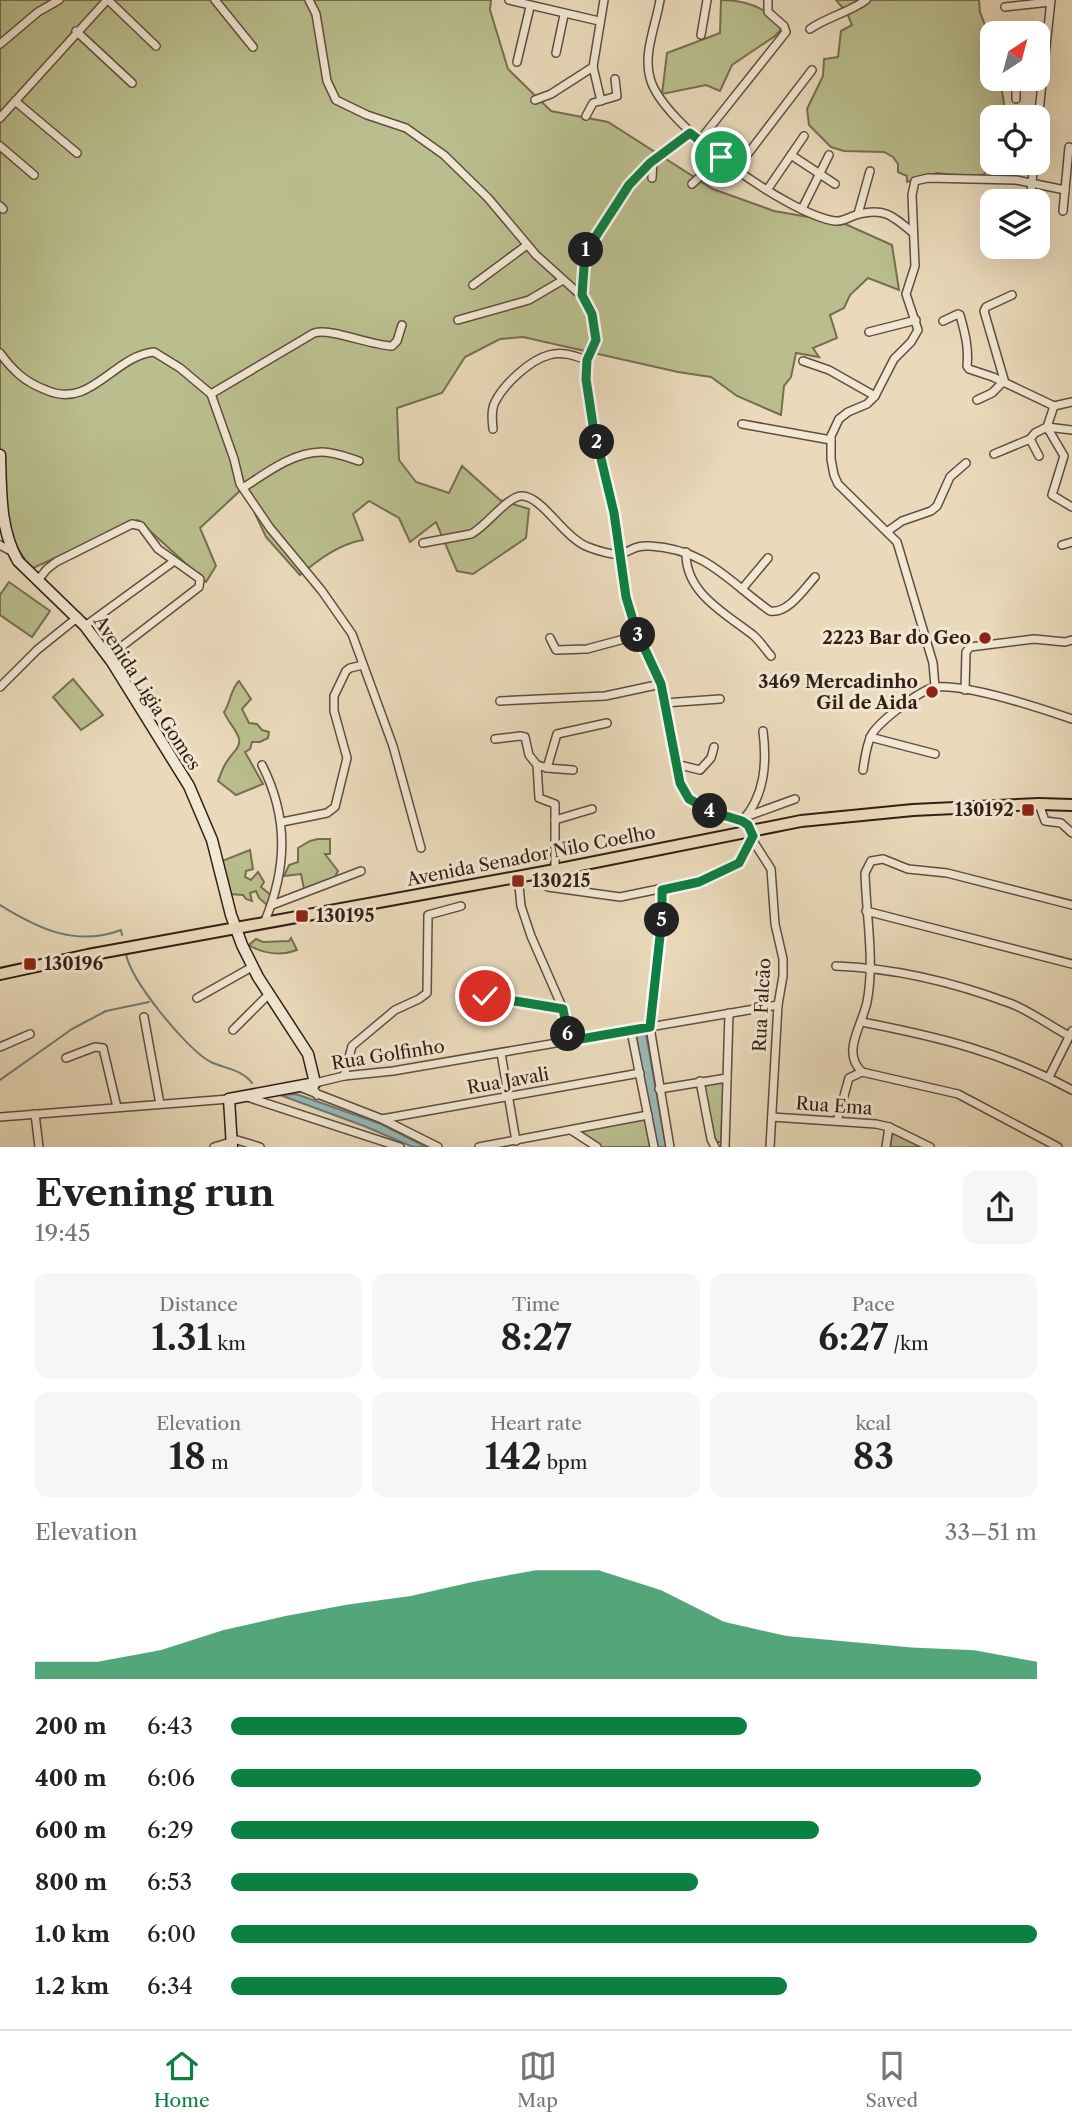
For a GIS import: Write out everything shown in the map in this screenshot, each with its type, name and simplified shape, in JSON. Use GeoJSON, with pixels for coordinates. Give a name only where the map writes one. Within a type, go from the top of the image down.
{"type":"FeatureCollection","features":[{"type":"Feature","properties":{"kind":"main road","name":"Avenida Senador Nilo Coelho"},"geometry":{"type":"LineString","coordinates":[[0,974],[88,955],[856,814],[1039,804],[1072,805]]}},
{"type":"Feature","properties":{"kind":"street"},"geometry":{"type":"LineString","coordinates":[[0,44],[38,12],[59,0]]}},
{"type":"Feature","properties":{"kind":"street"},"geometry":{"type":"LineString","coordinates":[[0,118],[107,0],[156,46]]}},
{"type":"Feature","properties":{"kind":"street"},"geometry":{"type":"LineString","coordinates":[[215,0],[253,47]]}},
{"type":"Feature","properties":{"kind":"street"},"geometry":{"type":"LineString","coordinates":[[309,0],[316,14],[327,80],[336,100],[367,115],[406,128],[430,144],[488,198],[527,245],[582,295],[595,327],[595,345],[585,370],[589,402],[614,513],[626,597],[639,635],[661,684],[680,783],[689,799],[713,812],[745,818],[795,799]]}},
{"type":"Feature","properties":{"kind":"street"},"geometry":{"type":"LineString","coordinates":[[509,0],[564,15],[599,21]]}},
{"type":"Feature","properties":{"kind":"street"},"geometry":{"type":"LineString","coordinates":[[601,101],[593,67],[604,0]]}},
{"type":"Feature","properties":{"kind":"street"},"geometry":{"type":"LineString","coordinates":[[660,0],[647,61],[650,82],[667,108],[690,133],[767,190],[802,209],[836,221],[884,211],[912,232]]}},
{"type":"Feature","properties":{"kind":"street"},"geometry":{"type":"LineString","coordinates":[[701,35],[707,0]]}},
{"type":"Feature","properties":{"kind":"street"},"geometry":{"type":"LineString","coordinates":[[700,140],[785,33],[785,27],[768,12],[768,0]]}},
{"type":"Feature","properties":{"kind":"street"},"geometry":{"type":"LineString","coordinates":[[810,29],[866,0]]}},
{"type":"Feature","properties":{"kind":"street"},"geometry":{"type":"LineString","coordinates":[[1005,6],[1051,1],[1046,21]]}},
{"type":"Feature","properties":{"kind":"street"},"geometry":{"type":"LineString","coordinates":[[517,62],[530,7]]}},
{"type":"Feature","properties":{"kind":"street"},"geometry":{"type":"LineString","coordinates":[[556,53],[564,15]]}},
{"type":"Feature","properties":{"kind":"street"},"geometry":{"type":"LineString","coordinates":[[76,32],[132,83]]}},
{"type":"Feature","properties":{"kind":"street"},"geometry":{"type":"LineString","coordinates":[[535,100],[551,94],[593,67]]}},
{"type":"Feature","properties":{"kind":"street"},"geometry":{"type":"LineString","coordinates":[[737,168],[812,70]]}},
{"type":"Feature","properties":{"kind":"street"},"geometry":{"type":"LineString","coordinates":[[586,116],[591,104],[617,96],[615,79]]}},
{"type":"Feature","properties":{"kind":"street"},"geometry":{"type":"LineString","coordinates":[[1016,91],[1016,99]]}},
{"type":"Feature","properties":{"kind":"street"},"geometry":{"type":"LineString","coordinates":[[15,101],[77,153]]}},
{"type":"Feature","properties":{"kind":"street"},"geometry":{"type":"LineString","coordinates":[[582,295],[587,248],[629,185],[653,160],[690,133]]}},
{"type":"Feature","properties":{"kind":"street"},"geometry":{"type":"LineString","coordinates":[[767,190],[804,136]]}},
{"type":"Feature","properties":{"kind":"street"},"geometry":{"type":"LineString","coordinates":[[0,146],[34,175]]}},
{"type":"Feature","properties":{"kind":"street"},"geometry":{"type":"LineString","coordinates":[[1063,211],[1069,147]]}},
{"type":"Feature","properties":{"kind":"street"},"geometry":{"type":"LineString","coordinates":[[791,155],[835,184]]}},
{"type":"Feature","properties":{"kind":"street"},"geometry":{"type":"LineString","coordinates":[[802,209],[829,155]]}},
{"type":"Feature","properties":{"kind":"street"},"geometry":{"type":"LineString","coordinates":[[692,184],[721,157]]}},
{"type":"Feature","properties":{"kind":"street"},"geometry":{"type":"LineString","coordinates":[[652,178],[653,160]]}},
{"type":"Feature","properties":{"kind":"street"},"geometry":{"type":"LineString","coordinates":[[858,215],[870,171]]}},
{"type":"Feature","properties":{"kind":"street"},"geometry":{"type":"LineString","coordinates":[[1031,189],[1033,175]]}},
{"type":"Feature","properties":{"kind":"street"},"geometry":{"type":"LineString","coordinates":[[935,687],[933,663],[897,542],[835,479],[831,440],[835,426],[845,414],[867,404],[875,396],[894,359],[917,334],[916,320],[906,294],[915,266],[912,232],[914,184],[919,180],[1009,180],[1065,190]]}},
{"type":"Feature","properties":{"kind":"street"},"geometry":{"type":"LineString","coordinates":[[473,285],[527,245]]}},
{"type":"Feature","properties":{"kind":"street"},"geometry":{"type":"LineString","coordinates":[[458,320],[529,300],[564,280]]}},
{"type":"Feature","properties":{"kind":"street"},"geometry":{"type":"LineString","coordinates":[[1004,383],[984,311],[986,307],[1012,295]]}},
{"type":"Feature","properties":{"kind":"street"},"geometry":{"type":"LineString","coordinates":[[943,321],[960,315],[968,349],[967,368],[1054,406],[1072,401]]}},
{"type":"Feature","properties":{"kind":"street"},"geometry":{"type":"LineString","coordinates":[[869,332],[916,320]]}},
{"type":"Feature","properties":{"kind":"street"},"geometry":{"type":"LineString","coordinates":[[211,394],[314,333],[329,331],[367,343],[392,346],[397,341],[402,325]]}},
{"type":"Feature","properties":{"kind":"street"},"geometry":{"type":"LineString","coordinates":[[0,353],[17,375],[42,389],[66,396],[89,387],[137,357],[154,352],[180,368],[211,394],[243,488],[270,528],[352,634],[393,746],[421,848]]}},
{"type":"Feature","properties":{"kind":"street"},"geometry":{"type":"LineString","coordinates":[[493,429],[495,402],[514,379],[535,362],[549,355],[560,354],[587,360]]}},
{"type":"Feature","properties":{"kind":"street"},"geometry":{"type":"LineString","coordinates":[[803,361],[829,370],[875,396]]}},
{"type":"Feature","properties":{"kind":"street"},"geometry":{"type":"LineString","coordinates":[[977,400],[1004,383]]}},
{"type":"Feature","properties":{"kind":"street"},"geometry":{"type":"LineString","coordinates":[[1054,406],[1048,428],[1064,456],[1052,495],[1072,508]]}},
{"type":"Feature","properties":{"kind":"street"},"geometry":{"type":"LineString","coordinates":[[742,424],[831,440]]}},
{"type":"Feature","properties":{"kind":"street"},"geometry":{"type":"LineString","coordinates":[[994,454],[1030,439],[1035,433],[1048,428],[1072,430]]}},
{"type":"Feature","properties":{"kind":"street"},"geometry":{"type":"LineString","coordinates":[[1030,439],[1039,456]]}},
{"type":"Feature","properties":{"kind":"street"},"geometry":{"type":"LineString","coordinates":[[243,488],[287,461],[308,453],[334,453],[359,461]]}},
{"type":"Feature","properties":{"kind":"street","name":"Avenida Ligia Gomes"},"geometry":{"type":"LineString","coordinates":[[0,455],[1,517],[11,551],[82,622],[108,657],[189,786],[212,840],[236,928],[252,967],[308,1054],[314,1083]]}},
{"type":"Feature","properties":{"kind":"street"},"geometry":{"type":"LineString","coordinates":[[888,531],[897,523],[931,511],[937,506],[950,477],[966,463]]}},
{"type":"Feature","properties":{"kind":"street"},"geometry":{"type":"LineString","coordinates":[[423,543],[471,534],[479,530],[510,500],[525,496],[535,501],[569,536],[588,547],[619,554],[632,547],[651,546],[686,552],[703,559],[770,611],[778,612],[815,577]]}},
{"type":"Feature","properties":{"kind":"street"},"geometry":{"type":"LineString","coordinates":[[38,580],[56,562],[132,524],[141,526],[158,549],[200,579],[201,585],[136,638],[108,657]]}},
{"type":"Feature","properties":{"kind":"street"},"geometry":{"type":"LineString","coordinates":[[1062,545],[1072,542]]}},
{"type":"Feature","properties":{"kind":"street"},"geometry":{"type":"LineString","coordinates":[[0,545],[11,551]]}},
{"type":"Feature","properties":{"kind":"street"},"geometry":{"type":"LineString","coordinates":[[686,552],[688,572],[708,600],[754,636],[771,656]]}},
{"type":"Feature","properties":{"kind":"street"},"geometry":{"type":"LineString","coordinates":[[742,589],[768,558]]}},
{"type":"Feature","properties":{"kind":"street"},"geometry":{"type":"LineString","coordinates":[[0,687],[37,650],[173,562]]}},
{"type":"Feature","properties":{"kind":"street"},"geometry":{"type":"LineString","coordinates":[[550,638],[556,650],[578,650],[639,635]]}},
{"type":"Feature","properties":{"kind":"street"},"geometry":{"type":"LineString","coordinates":[[965,690],[966,652],[970,647],[1034,639],[1065,642],[1072,640]]}},
{"type":"Feature","properties":{"kind":"street"},"geometry":{"type":"LineString","coordinates":[[282,822],[327,813],[335,807],[347,758],[334,712],[334,696],[346,671],[363,665]]}},
{"type":"Feature","properties":{"kind":"street"},"geometry":{"type":"LineString","coordinates":[[500,701],[605,696],[661,684]]}},
{"type":"Feature","properties":{"kind":"street"},"geometry":{"type":"LineString","coordinates":[[863,770],[870,737],[882,722],[916,697],[935,687],[965,690],[1031,705],[1072,719]]}},
{"type":"Feature","properties":{"kind":"street"},"geometry":{"type":"LineString","coordinates":[[664,703],[720,699]]}},
{"type":"Feature","properties":{"kind":"street"},"geometry":{"type":"LineString","coordinates":[[547,768],[557,734],[607,723]]}},
{"type":"Feature","properties":{"kind":"street"},"geometry":{"type":"LineString","coordinates":[[745,818],[757,801],[763,780],[763,731]]}},
{"type":"Feature","properties":{"kind":"street"},"geometry":{"type":"LineString","coordinates":[[495,739],[523,736],[530,758],[537,765],[573,770]]}},
{"type":"Feature","properties":{"kind":"street"},"geometry":{"type":"LineString","coordinates":[[870,737],[935,754]]}},
{"type":"Feature","properties":{"kind":"street"},"geometry":{"type":"LineString","coordinates":[[676,764],[700,769],[711,758],[714,747]]}},
{"type":"Feature","properties":{"kind":"street"},"geometry":{"type":"LineString","coordinates":[[262,765],[279,803],[282,822],[279,883],[264,923]]}},
{"type":"Feature","properties":{"kind":"street"},"geometry":{"type":"LineString","coordinates":[[537,765],[539,798],[555,804],[555,870]]}},
{"type":"Feature","properties":{"kind":"street"},"geometry":{"type":"LineString","coordinates":[[1039,804],[1045,821],[1061,824],[1072,833]]}},
{"type":"Feature","properties":{"kind":"street"},"geometry":{"type":"LineString","coordinates":[[555,820],[592,809]]}},
{"type":"Feature","properties":{"kind":"street","name":"Rua Falcão"},"geometry":{"type":"LineString","coordinates":[[745,818],[758,849],[771,869],[775,924],[783,960],[770,1147]]}},
{"type":"Feature","properties":{"kind":"street"},"geometry":{"type":"LineString","coordinates":[[539,872],[541,882],[548,887],[620,897],[662,890],[699,882],[739,863],[752,833]]}},
{"type":"Feature","properties":{"kind":"street"},"geometry":{"type":"LineString","coordinates":[[1058,1147],[958,1094],[862,1072],[857,1067],[851,1050],[862,1021],[871,967],[865,873],[869,864],[878,858],[908,869],[947,873],[1072,905]]}},
{"type":"Feature","properties":{"kind":"street"},"geometry":{"type":"LineString","coordinates":[[272,905],[362,871]]}},
{"type":"Feature","properties":{"kind":"street"},"geometry":{"type":"LineString","coordinates":[[518,875],[519,897],[531,936],[563,1009],[569,1041]]}},
{"type":"Feature","properties":{"kind":"street"},"geometry":{"type":"LineString","coordinates":[[662,890],[662,918],[649,1028],[670,1147]]}},
{"type":"Feature","properties":{"kind":"street"},"geometry":{"type":"LineString","coordinates":[[344,1076],[352,1046],[395,1010],[427,993],[428,915],[461,906]]}},
{"type":"Feature","properties":{"kind":"street"},"geometry":{"type":"LineString","coordinates":[[866,911],[1072,964]]}},
{"type":"Feature","properties":{"kind":"street"},"geometry":{"type":"LineString","coordinates":[[836,966],[871,967],[932,981],[1014,1005],[1071,1033],[1049,1077]]}},
{"type":"Feature","properties":{"kind":"street"},"geometry":{"type":"LineString","coordinates":[[197,998],[252,967]]}},
{"type":"Feature","properties":{"kind":"street"},"geometry":{"type":"LineString","coordinates":[[233,1030],[269,994]]}},
{"type":"Feature","properties":{"kind":"street"},"geometry":{"type":"LineString","coordinates":[[485,996],[563,1009]]}},
{"type":"Feature","properties":{"kind":"street","name":"Rua Golfinho"},"geometry":{"type":"LineString","coordinates":[[0,1117],[229,1099],[344,1076],[393,1071],[778,1005]]}},
{"type":"Feature","properties":{"kind":"street"},"geometry":{"type":"LineString","coordinates":[[725,1147],[729,1013]]}},
{"type":"Feature","properties":{"kind":"street"},"geometry":{"type":"LineString","coordinates":[[144,1017],[160,1104]]}},
{"type":"Feature","properties":{"kind":"street"},"geometry":{"type":"LineString","coordinates":[[862,1021],[970,1046],[1004,1057],[1072,1090]]}},
{"type":"Feature","properties":{"kind":"street"},"geometry":{"type":"LineString","coordinates":[[632,1030],[654,1147]]}},
{"type":"Feature","properties":{"kind":"street"},"geometry":{"type":"LineString","coordinates":[[0,1047],[30,1034]]}},
{"type":"Feature","properties":{"kind":"street"},"geometry":{"type":"LineString","coordinates":[[66,1058],[95,1047],[103,1048],[117,1107]]}},
{"type":"Feature","properties":{"kind":"street"},"geometry":{"type":"LineString","coordinates":[[501,1053],[509,1097],[513,1143]]}},
{"type":"Feature","properties":{"kind":"street"},"geometry":{"type":"LineString","coordinates":[[837,1121],[849,1078],[862,1072]]}},
{"type":"Feature","properties":{"kind":"street","name":"Rua Javali"},"geometry":{"type":"LineString","coordinates":[[382,1119],[640,1073]]}},
{"type":"Feature","properties":{"kind":"street"},"geometry":{"type":"LineString","coordinates":[[659,1089],[727,1078]]}},
{"type":"Feature","properties":{"kind":"street"},"geometry":{"type":"LineString","coordinates":[[700,1081],[711,1139],[715,1147]]}},
{"type":"Feature","properties":{"kind":"street"},"geometry":{"type":"LineString","coordinates":[[314,1083],[317,1095]]}},
{"type":"Feature","properties":{"kind":"street"},"geometry":{"type":"LineString","coordinates":[[296,1086],[382,1119],[438,1147]]}},
{"type":"Feature","properties":{"kind":"street"},"geometry":{"type":"LineString","coordinates":[[243,1095],[400,1147]]}},
{"type":"Feature","properties":{"kind":"street"},"geometry":{"type":"LineString","coordinates":[[229,1099],[232,1145]]}},
{"type":"Feature","properties":{"kind":"street"},"geometry":{"type":"LineString","coordinates":[[35,1114],[39,1147]]}},
{"type":"Feature","properties":{"kind":"street"},"geometry":{"type":"LineString","coordinates":[[479,1147],[513,1143],[648,1115]]}},
{"type":"Feature","properties":{"kind":"street","name":"Rua Ema"},"geometry":{"type":"LineString","coordinates":[[772,1117],[889,1127],[930,1147]]}},
{"type":"Feature","properties":{"kind":"street"},"geometry":{"type":"LineString","coordinates":[[886,1147],[889,1127]]}},
{"type":"Feature","properties":{"kind":"street"},"geometry":{"type":"LineString","coordinates":[[571,1130],[597,1147]]}},
{"type":"Feature","properties":{"kind":"street"},"geometry":{"type":"LineString","coordinates":[[214,1147],[232,1145],[237,1140],[260,1147]]}},
{"type":"Feature","properties":{"kind":"green space"},"geometry":{"type":"Polygon","coordinates":[[[0,0],[491,0],[490,10],[508,69],[551,111],[608,122],[713,189],[774,211],[843,223],[892,245],[899,290],[868,278],[850,295],[844,308],[830,315],[837,338],[813,348],[819,357],[796,353],[791,377],[784,386],[781,415],[737,396],[711,377],[523,337],[500,339],[465,357],[442,393],[397,408],[399,460],[416,482],[449,493],[462,466],[500,500],[529,509],[526,538],[473,574],[457,571],[436,522],[410,542],[399,518],[369,501],[353,514],[363,540],[337,549],[300,575],[266,537],[243,488],[200,528],[216,566],[206,582],[138,520],[31,569],[0,521],[0,0]]]}},
{"type":"Feature","properties":{"kind":"green space"},"geometry":{"type":"Polygon","coordinates":[[[721,0],[755,6],[784,26],[775,36],[732,65],[720,91],[706,85],[662,94],[667,53],[720,33],[721,0]]]}},
{"type":"Feature","properties":{"kind":"green space"},"geometry":{"type":"Polygon","coordinates":[[[836,0],[979,0],[983,21],[980,21],[980,91],[1002,91],[1004,105],[980,105],[980,175],[971,177],[937,173],[907,182],[907,176],[898,172],[898,164],[893,157],[884,152],[844,151],[831,147],[809,125],[807,109],[823,76],[824,59],[838,57],[841,31],[852,25],[847,13],[836,0]]]}},
{"type":"Feature","properties":{"kind":"green space"},"geometry":{"type":"Polygon","coordinates":[[[9,582],[50,611],[32,637],[0,615],[0,595],[9,582]]]}},
{"type":"Feature","properties":{"kind":"green space"},"geometry":{"type":"Polygon","coordinates":[[[73,679],[103,715],[81,730],[53,697],[73,679]]]}},
{"type":"Feature","properties":{"kind":"green space"},"geometry":{"type":"Polygon","coordinates":[[[239,681],[251,699],[242,709],[249,723],[257,724],[262,730],[269,732],[268,738],[252,742],[250,749],[245,752],[263,784],[236,795],[218,781],[239,743],[237,733],[224,712],[239,681]]]}},
{"type":"Feature","properties":{"kind":"green space"},"geometry":{"type":"Polygon","coordinates":[[[318,839],[330,839],[330,854],[325,854],[338,871],[335,877],[304,889],[301,874],[284,876],[289,865],[298,862],[298,848],[318,839]]]}},
{"type":"Feature","properties":{"kind":"green space"},"geometry":{"type":"Polygon","coordinates":[[[250,850],[253,869],[246,871],[245,877],[251,880],[258,872],[264,882],[261,887],[272,896],[267,905],[256,891],[250,893],[252,901],[243,895],[230,894],[222,861],[250,850]]]}},
{"type":"Feature","properties":{"kind":"green space"},"geometry":{"type":"Polygon","coordinates":[[[291,938],[297,950],[285,953],[266,952],[249,945],[256,939],[263,942],[289,941],[291,938]]]}},
{"type":"Feature","properties":{"kind":"green space"},"geometry":{"type":"Polygon","coordinates":[[[724,1081],[721,1142],[715,1142],[704,1084],[724,1081]]]}},
{"type":"Feature","properties":{"kind":"green space"},"geometry":{"type":"Polygon","coordinates":[[[645,1118],[650,1147],[599,1147],[577,1132],[645,1118]]]}},
{"type":"Feature","properties":{"kind":"green space"},"geometry":{"type":"Polygon","coordinates":[[[892,1131],[925,1147],[890,1147],[892,1131]]]}},
{"type":"Feature","properties":{"kind":"water"},"geometry":{"type":"Polygon","coordinates":[[[644,1023],[666,1147],[656,1147],[634,1025],[644,1023]]]}},
{"type":"Feature","properties":{"kind":"water"},"geometry":{"type":"Polygon","coordinates":[[[296,1094],[381,1124],[426,1147],[413,1147],[280,1095],[296,1094]]]}},
{"type":"Feature","properties":{"kind":"waterway"},"geometry":{"type":"LineString","coordinates":[[0,905],[58,933],[89,937],[121,930],[122,935]]}},
{"type":"Feature","properties":{"kind":"waterway"},"geometry":{"type":"LineString","coordinates":[[126,954],[148,996],[187,1043],[209,1061],[238,1072],[252,1083]]}},
{"type":"Feature","properties":{"kind":"waterway"},"geometry":{"type":"LineString","coordinates":[[0,1080],[72,1029],[106,1011],[149,1002]]}},
{"type":"Feature","properties":{"kind":"place","name":"2223 Bar do Geo"},"geometry":{"type":"Point","coordinates":[985,638]}},
{"type":"Feature","properties":{"kind":"place","name":"3469 Mercadinho Gil de Aida"},"geometry":{"type":"Point","coordinates":[932,692]}},
{"type":"Feature","properties":{"kind":"place","name":"130192"},"geometry":{"type":"Point","coordinates":[1028,810]}},
{"type":"Feature","properties":{"kind":"place","name":"130215"},"geometry":{"type":"Point","coordinates":[518,881]}},
{"type":"Feature","properties":{"kind":"place","name":"130195"},"geometry":{"type":"Point","coordinates":[302,916]}},
{"type":"Feature","properties":{"kind":"place","name":"130196"},"geometry":{"type":"Point","coordinates":[30,964]}},
{"type":"Feature","properties":{"kind":"route"},"geometry":{"type":"LineString","coordinates":[[485,996],[563,1009],[569,1041],[650,1027],[662,918],[662,890],[708,879],[715,873],[739,863],[743,860],[753,836],[748,825],[742,821],[713,812],[689,799],[680,783],[661,684],[636,630],[626,597],[614,513],[593,425],[585,370],[596,340],[592,314],[582,295],[585,253],[603,222],[629,185],[650,163],[690,133],[721,157]]}}]}
